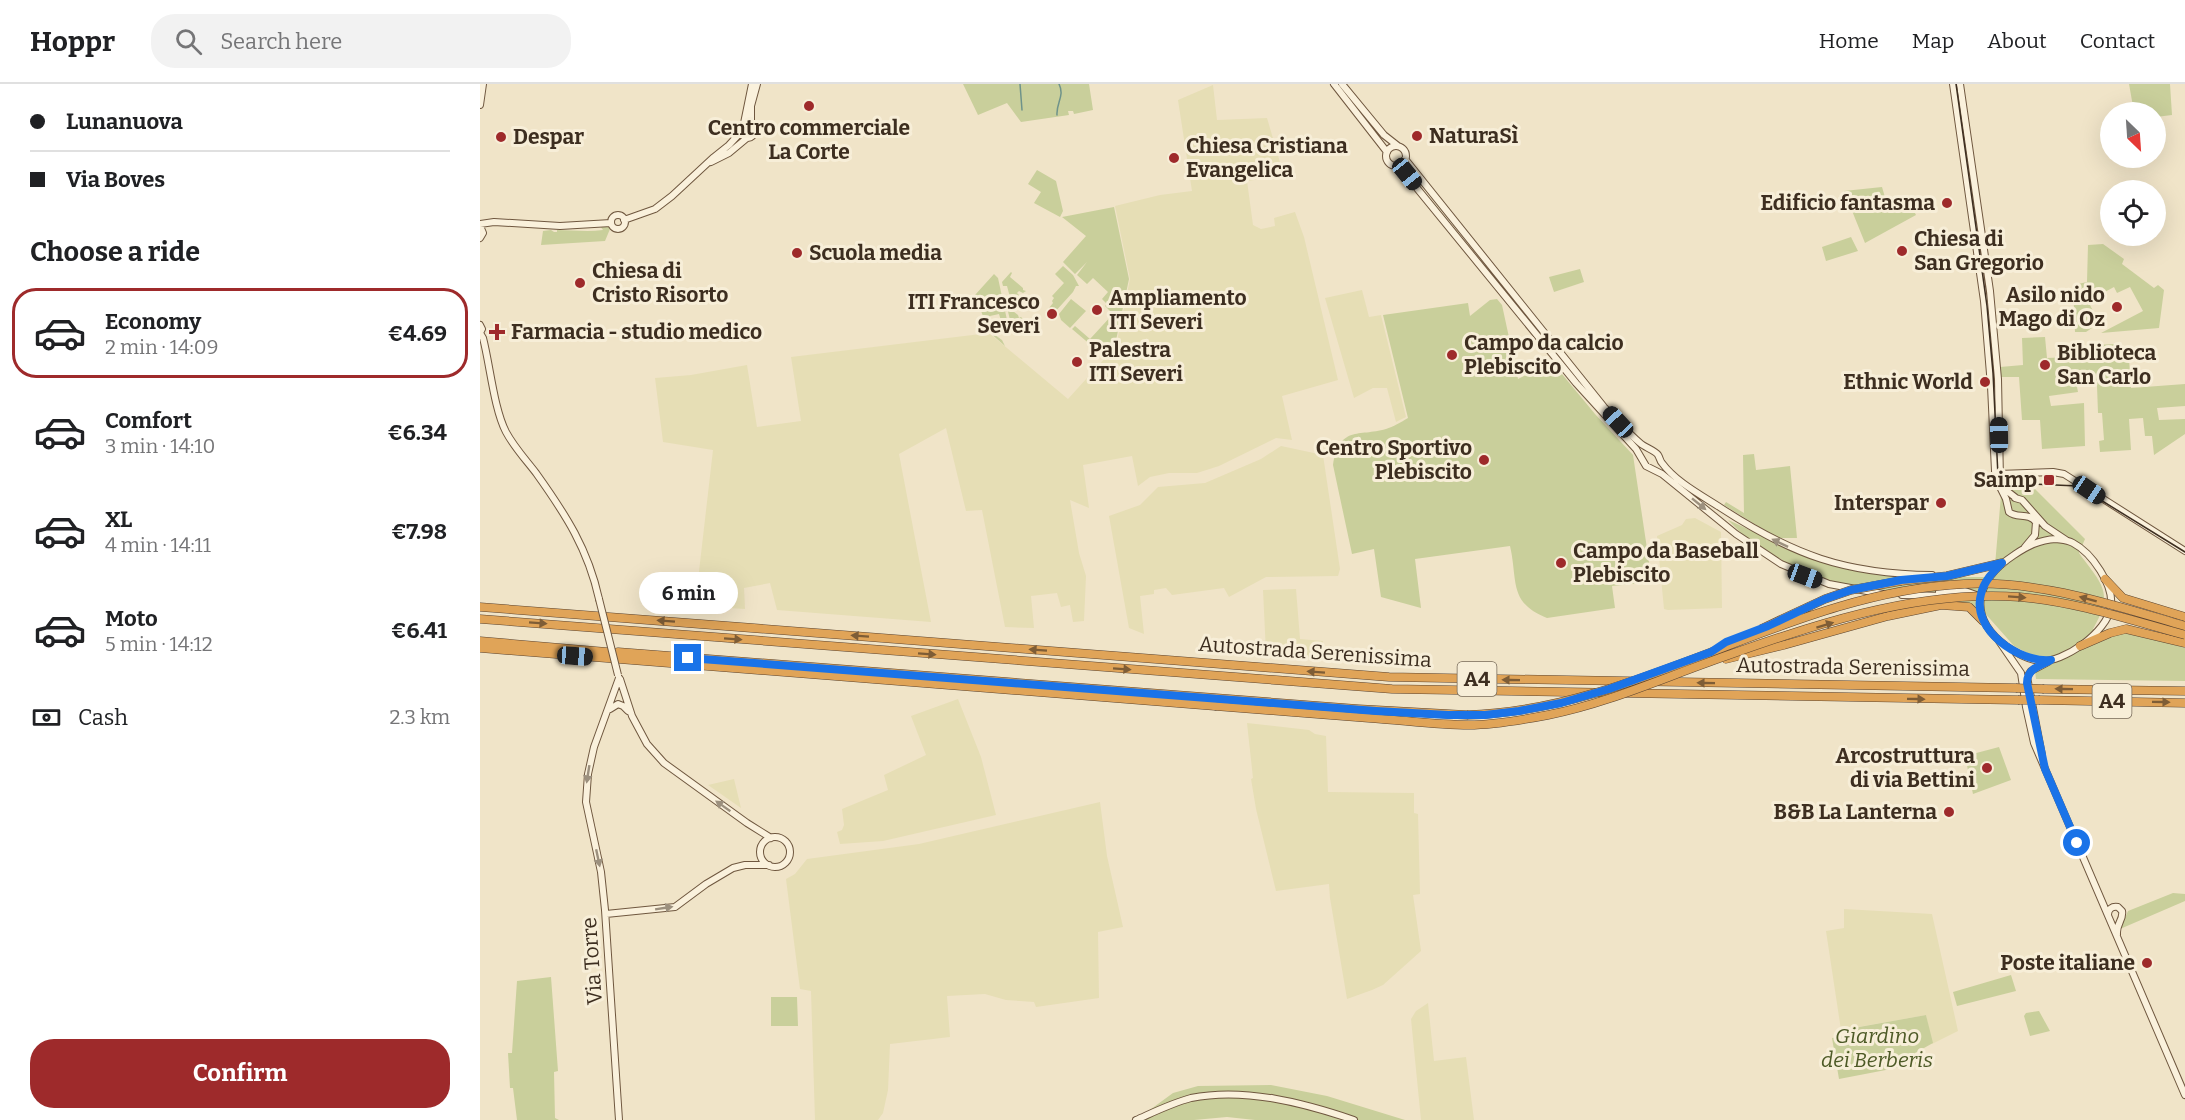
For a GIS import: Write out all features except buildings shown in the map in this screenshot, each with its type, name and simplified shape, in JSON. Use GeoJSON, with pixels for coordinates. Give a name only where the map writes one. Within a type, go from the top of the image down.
{"type":"FeatureCollection","features":[{"type":"Feature","properties":{"kind":"highway"},"geometry":{"type":"LineString","coordinates":[[1711,652],[1726,642],[1851,590],[1901,580],[1959,574],[2002,563]]}},
{"type":"Feature","properties":{"kind":"highway"},"geometry":{"type":"LineString","coordinates":[[2105,579],[2123,598],[2182,616]]}},
{"type":"Feature","properties":{"kind":"highway"},"geometry":{"type":"LineString","coordinates":[[618,652],[1430,714],[1485,715],[1552,705],[1600,692],[1828,610],[1880,595],[1929,586],[1980,584],[2018,586],[2063,593],[2185,626]]}},
{"type":"Feature","properties":{"kind":"highway"},"geometry":{"type":"LineString","coordinates":[[480,648],[1468,725],[1550,715],[1604,700],[1710,662],[1884,608],[1968,596],[2044,600],[2101,612],[2185,635]]}},
{"type":"Feature","properties":{"kind":"highway"},"geometry":{"type":"LineString","coordinates":[[1710,662],[1784,645],[1865,621],[1941,605],[1969,607],[1983,621]]}},
{"type":"Feature","properties":{"kind":"highway","name":"Autostrada Serenissima"},"geometry":{"type":"LineString","coordinates":[[480,607],[1389,677],[2185,691]]}},
{"type":"Feature","properties":{"kind":"highway","name":"Autostrada Serenissima"},"geometry":{"type":"LineString","coordinates":[[480,619],[1392,689],[2185,703]]}},
{"type":"Feature","properties":{"kind":"highway"},"geometry":{"type":"LineString","coordinates":[[2080,646],[2126,629],[2185,643]]}},
{"type":"Feature","properties":{"kind":"highway"},"geometry":{"type":"LineString","coordinates":[[480,641],[607,652]]}},
{"type":"Feature","properties":{"kind":"street"},"geometry":{"type":"LineString","coordinates":[[480,105],[483,84]]}},
{"type":"Feature","properties":{"kind":"street"},"geometry":{"type":"LineString","coordinates":[[747,138],[743,136],[742,130],[752,84]]}},
{"type":"Feature","properties":{"kind":"street"},"geometry":{"type":"LineString","coordinates":[[708,164],[729,153],[753,134],[751,106],[757,84]]}},
{"type":"Feature","properties":{"kind":"street"},"geometry":{"type":"LineString","coordinates":[[1334,84],[1387,152],[1389,162],[1398,165],[1576,383],[1636,449],[1646,466],[1653,468],[1752,546],[1796,572],[1829,584],[1871,593],[1952,596],[1960,599],[1969,607]]}},
{"type":"Feature","properties":{"kind":"street"},"geometry":{"type":"LineString","coordinates":[[1342,84],[1384,135],[1404,151],[1405,159],[1618,422],[1652,452],[1657,453],[1660,461],[1692,488],[1759,532],[1798,551],[1834,564],[1901,574],[1959,574]]}},
{"type":"Feature","properties":{"kind":"street"},"geometry":{"type":"LineString","coordinates":[[1953,84],[1984,301],[1998,475],[2010,513],[2033,519],[2036,526],[2035,535],[2025,547]]}},
{"type":"Feature","properties":{"kind":"street"},"geometry":{"type":"LineString","coordinates":[[1960,84],[1991,298],[1998,379],[1998,475],[2004,488],[2022,500],[2045,526],[2080,547],[2105,579],[2111,596],[2108,617],[2102,627],[2080,646],[2031,671],[2027,677],[2045,769]]}},
{"type":"Feature","properties":{"kind":"street"},"geometry":{"type":"LineString","coordinates":[[480,238],[481,226],[490,223],[560,226],[611,223],[611,219],[617,215],[624,220],[655,209],[729,145],[742,130],[747,126],[751,127]]}},
{"type":"Feature","properties":{"kind":"street"},"geometry":{"type":"LineString","coordinates":[[1387,152],[1391,147],[1398,146]]}},
{"type":"Feature","properties":{"kind":"street"},"geometry":{"type":"LineString","coordinates":[[1398,165],[1405,159]]}},
{"type":"Feature","properties":{"kind":"street"},"geometry":{"type":"LineString","coordinates":[[480,325],[482,328],[480,333],[504,427],[584,548],[594,573],[619,676],[632,716],[647,744],[664,763],[755,829],[771,838],[781,838],[786,842],[790,853],[787,862],[781,866],[745,865],[733,868],[675,906],[606,914]]}},
{"type":"Feature","properties":{"kind":"street"},"geometry":{"type":"LineString","coordinates":[[1643,460],[1646,454],[1652,452]]}},
{"type":"Feature","properties":{"kind":"street"},"geometry":{"type":"LineString","coordinates":[[1653,468],[1657,467],[1660,461]]}},
{"type":"Feature","properties":{"kind":"street"},"geometry":{"type":"LineString","coordinates":[[1998,475],[2053,472],[2064,474],[2185,551]]}},
{"type":"Feature","properties":{"kind":"street"},"geometry":{"type":"LineString","coordinates":[[2008,505],[2012,499],[2016,498]]}},
{"type":"Feature","properties":{"kind":"street"},"geometry":{"type":"LineString","coordinates":[[2020,514],[2025,505]]}},
{"type":"Feature","properties":{"kind":"street"},"geometry":{"type":"LineString","coordinates":[[2066,540],[2046,539],[2025,547],[2002,563],[1985,582],[1980,597],[1983,621],[2021,673],[2029,727],[2045,769],[2185,1095]]}},
{"type":"Feature","properties":{"kind":"street"},"geometry":{"type":"LineString","coordinates":[[1920,594],[1965,591],[1980,597]]}},
{"type":"Feature","properties":{"kind":"street"},"geometry":{"type":"LineString","coordinates":[[1999,641],[2022,656],[2039,661],[2051,660]]}},
{"type":"Feature","properties":{"kind":"street","name":"Via Torre"},"geometry":{"type":"LineString","coordinates":[[619,676],[594,747],[588,774],[586,802],[601,872],[606,914],[619,1120]]}},
{"type":"Feature","properties":{"kind":"street"},"geometry":{"type":"LineString","coordinates":[[608,711],[618,704],[632,716]]}},
{"type":"Feature","properties":{"kind":"street"},"geometry":{"type":"LineString","coordinates":[[769,865],[762,859],[761,851],[764,843],[771,838]]}},
{"type":"Feature","properties":{"kind":"street"},"geometry":{"type":"LineString","coordinates":[[2102,900],[2108,906],[2118,907],[2122,911],[2123,916],[2116,927],[2117,936]]}},
{"type":"Feature","properties":{"kind":"street"},"geometry":{"type":"LineString","coordinates":[[2113,907],[2108,911],[2109,917],[2115,922],[2119,921]]}},
{"type":"Feature","properties":{"kind":"street"},"geometry":{"type":"LineString","coordinates":[[1136,1120],[1190,1099],[1226,1095],[1273,1099],[1354,1120]]}},
{"type":"Feature","properties":{"kind":"shaded area"},"geometry":{"type":"Polygon","coordinates":[[[1213,85],[1217,120],[1267,118],[1284,176],[1247,181],[1253,225],[1261,229],[1275,226],[1274,218],[1295,212],[1304,237],[1338,380],[1282,396],[1292,440],[1276,438],[1219,466],[1197,473],[1169,473],[1150,477],[1138,486],[1132,456],[1083,465],[1089,508],[1070,500],[1079,553],[1086,576],[1084,621],[1073,622],[1070,605],[1061,607],[1057,593],[1031,596],[1034,628],[1005,627],[982,510],[966,511],[946,428],[899,454],[931,622],[777,610],[770,583],[744,588],[745,609],[695,606],[713,450],[663,442],[655,378],[691,375],[747,365],[757,427],[801,421],[791,357],[989,333],[1068,399],[1116,346],[1130,279],[1115,206],[1160,195],[1192,191],[1178,100],[1213,85]]]}},
{"type":"Feature","properties":{"kind":"shaded area"},"geometry":{"type":"Polygon","coordinates":[[[1362,290],[1369,317],[1381,315],[1406,417],[1396,422],[1387,388],[1373,388],[1354,398],[1325,298],[1362,290]]]}},
{"type":"Feature","properties":{"kind":"shaded area"},"geometry":{"type":"Polygon","coordinates":[[[1281,446],[1323,455],[1340,569],[1338,576],[1266,577],[1229,597],[1224,588],[1172,595],[1166,588],[1154,590],[1154,594],[1140,596],[1144,634],[1129,628],[1109,516],[1140,505],[1158,487],[1205,483],[1261,459],[1281,446]]]}},
{"type":"Feature","properties":{"kind":"shaded area"},"geometry":{"type":"Polygon","coordinates":[[[1695,518],[1721,532],[1722,608],[1664,609],[1657,536],[1682,525],[1686,519],[1695,518]]]}},
{"type":"Feature","properties":{"kind":"shaded area"},"geometry":{"type":"Polygon","coordinates":[[[1296,589],[1300,639],[1323,641],[1322,659],[1266,653],[1263,590],[1296,589]]]}},
{"type":"Feature","properties":{"kind":"shaded area"},"geometry":{"type":"Polygon","coordinates":[[[958,699],[981,757],[996,815],[883,841],[840,844],[837,832],[842,830],[844,825],[842,809],[888,790],[884,775],[926,755],[911,716],[958,699]]]}},
{"type":"Feature","properties":{"kind":"shaded area"},"geometry":{"type":"Polygon","coordinates":[[[1247,723],[1309,730],[1326,736],[1328,792],[1414,793],[1414,813],[1418,814],[1420,894],[1413,895],[1421,951],[1383,985],[1347,999],[1329,884],[1276,891],[1256,809],[1251,779],[1253,778],[1247,723]]]}},
{"type":"Feature","properties":{"kind":"shaded area"},"geometry":{"type":"Polygon","coordinates":[[[734,779],[741,808],[708,785],[734,779]]]}},
{"type":"Feature","properties":{"kind":"shaded area"},"geometry":{"type":"Polygon","coordinates":[[[1100,802],[1107,856],[1123,927],[1098,932],[1099,998],[1036,1007],[1034,1002],[1006,1000],[985,994],[947,996],[950,1037],[890,1044],[888,1090],[883,1113],[878,1120],[815,1120],[811,991],[800,989],[786,879],[795,874],[807,859],[919,844],[1100,802]]]}},
{"type":"Feature","properties":{"kind":"shaded area"},"geometry":{"type":"Polygon","coordinates":[[[1844,909],[1932,914],[1958,1031],[1932,1044],[1926,1015],[1841,1030],[1826,931],[1844,928],[1844,909]]]}},
{"type":"Feature","properties":{"kind":"shaded area"},"geometry":{"type":"Polygon","coordinates":[[[1428,1003],[1434,1061],[1466,1057],[1474,1120],[1421,1120],[1411,1019],[1416,1011],[1428,1003]]]}},
{"type":"Feature","properties":{"kind":"green space"},"geometry":{"type":"Polygon","coordinates":[[[963,84],[1089,84],[1093,110],[1074,114],[1073,111],[1068,111],[1069,115],[1021,122],[1007,103],[978,115],[963,84]]]}},
{"type":"Feature","properties":{"kind":"green space"},"geometry":{"type":"Polygon","coordinates":[[[2129,84],[2170,84],[2172,115],[2166,116],[2166,102],[2132,102],[2129,84]]]}},
{"type":"Feature","properties":{"kind":"green space"},"geometry":{"type":"Polygon","coordinates":[[[1037,170],[1056,181],[1063,211],[1060,217],[1034,203],[1041,192],[1028,184],[1037,170]]]}},
{"type":"Feature","properties":{"kind":"green space"},"geometry":{"type":"Polygon","coordinates":[[[1882,187],[1889,211],[1913,209],[1916,215],[1865,243],[1844,191],[1882,187]]]}},
{"type":"Feature","properties":{"kind":"green space"},"geometry":{"type":"Polygon","coordinates":[[[1114,207],[1129,279],[1115,345],[1105,357],[1072,329],[1075,326],[1090,339],[1113,314],[1102,299],[1108,292],[1093,278],[1087,284],[1077,275],[1087,262],[1075,274],[1063,262],[1086,236],[1062,217],[1114,207]]]}},
{"type":"Feature","properties":{"kind":"green space"},"geometry":{"type":"Polygon","coordinates":[[[600,226],[610,229],[605,241],[541,245],[543,231],[603,230],[600,226]]]}},
{"type":"Feature","properties":{"kind":"green space"},"geometry":{"type":"Polygon","coordinates":[[[1851,237],[1858,251],[1826,261],[1822,247],[1851,237]]]}},
{"type":"Feature","properties":{"kind":"green space"},"geometry":{"type":"Polygon","coordinates":[[[2088,245],[2106,246],[2124,259],[2122,264],[2154,288],[2158,285],[2164,290],[2159,328],[2101,333],[2143,311],[2130,287],[2117,293],[2114,287],[2103,293],[2105,298],[2090,305],[2093,311],[2087,314],[2092,328],[2086,332],[2075,332],[2073,285],[2087,282],[2088,245]]]}},
{"type":"Feature","properties":{"kind":"green space"},"geometry":{"type":"Polygon","coordinates":[[[1063,266],[1073,275],[1079,286],[1076,286],[1054,313],[1049,308],[1053,303],[1052,296],[1064,283],[1055,274],[1063,266]]]}},
{"type":"Feature","properties":{"kind":"green space"},"geometry":{"type":"Polygon","coordinates":[[[1580,269],[1584,282],[1554,292],[1549,277],[1580,269]]]}},
{"type":"Feature","properties":{"kind":"green space"},"geometry":{"type":"Polygon","coordinates":[[[1011,272],[1010,277],[1026,291],[1017,293],[1021,297],[1009,308],[1025,321],[1017,327],[1010,320],[1006,303],[1011,301],[1007,286],[1003,286],[1002,282],[1011,272]]]}},
{"type":"Feature","properties":{"kind":"green space"},"geometry":{"type":"Polygon","coordinates":[[[994,274],[998,278],[1007,320],[1004,331],[999,314],[990,316],[991,321],[996,320],[993,324],[995,335],[1002,340],[1005,346],[989,332],[975,295],[994,274]]]}},
{"type":"Feature","properties":{"kind":"green space"},"geometry":{"type":"Polygon","coordinates":[[[1071,299],[1086,311],[1070,328],[1061,320],[1059,314],[1071,299]]]}},
{"type":"Feature","properties":{"kind":"green space","name":"Centro Sportivo Plebiscito"},"geometry":{"type":"Polygon","coordinates":[[[1497,299],[1502,305],[1518,379],[1552,362],[1633,455],[1652,582],[1612,586],[1615,608],[1547,618],[1535,612],[1520,598],[1510,546],[1415,559],[1421,608],[1381,597],[1374,549],[1352,554],[1333,465],[1336,452],[1345,438],[1386,429],[1408,418],[1383,315],[1468,303],[1470,316],[1490,300],[1497,299]]]}},
{"type":"Feature","properties":{"kind":"green space"},"geometry":{"type":"Polygon","coordinates":[[[2045,337],[2047,358],[2072,357],[2071,346],[2117,344],[2118,359],[2129,359],[2131,388],[2185,384],[2185,406],[2157,408],[2159,420],[2185,419],[2185,434],[2154,455],[2152,436],[2145,436],[2143,418],[2129,419],[2131,450],[2100,452],[2099,441],[2104,440],[2102,413],[2098,413],[2097,386],[2077,387],[2078,392],[2049,396],[2051,406],[2084,403],[2085,446],[2042,449],[2040,420],[2022,420],[2019,377],[2001,377],[2000,367],[2023,365],[2022,338],[2045,337]]]}},
{"type":"Feature","properties":{"kind":"green space"},"geometry":{"type":"Polygon","coordinates":[[[1754,454],[1756,470],[1790,466],[1797,538],[1777,538],[1724,505],[1726,502],[1744,513],[1743,455],[1754,454]]]}},
{"type":"Feature","properties":{"kind":"green space"},"geometry":{"type":"Polygon","coordinates":[[[2033,487],[2085,539],[2079,553],[2099,581],[2104,596],[2100,616],[2093,629],[2149,637],[2185,648],[2185,681],[2036,679],[2033,656],[2014,646],[1983,611],[1969,605],[1941,600],[1863,594],[1799,571],[1742,534],[1728,520],[1798,552],[1828,563],[1861,571],[1937,577],[1994,577],[2001,495],[2008,488],[2033,487]]]}},
{"type":"Feature","properties":{"kind":"green space","name":"Arcostruttura di via Bettini"},"geometry":{"type":"Polygon","coordinates":[[[1999,747],[2011,780],[1973,794],[1965,756],[1999,747]]]}},
{"type":"Feature","properties":{"kind":"green space"},"geometry":{"type":"Polygon","coordinates":[[[2173,893],[2185,894],[2185,901],[2120,929],[2128,911],[2173,893]]]}},
{"type":"Feature","properties":{"kind":"green space"},"geometry":{"type":"Polygon","coordinates":[[[2011,975],[2016,991],[1957,1006],[1953,992],[2011,975]]]}},
{"type":"Feature","properties":{"kind":"green space"},"geometry":{"type":"Polygon","coordinates":[[[551,977],[558,1071],[554,1072],[555,1118],[559,1120],[517,1120],[513,1088],[510,1088],[508,1053],[512,1053],[517,981],[551,977]]]}},
{"type":"Feature","properties":{"kind":"green space"},"geometry":{"type":"Polygon","coordinates":[[[771,997],[797,997],[798,1026],[771,1026],[771,997]]]}},
{"type":"Feature","properties":{"kind":"green space"},"geometry":{"type":"Polygon","coordinates":[[[2039,1011],[2050,1031],[2030,1036],[2024,1016],[2026,1013],[2039,1011]]]}},
{"type":"Feature","properties":{"kind":"green space","name":"Giardino dei Berberis"},"geometry":{"type":"Polygon","coordinates":[[[1926,1015],[1933,1043],[1915,1053],[1917,1064],[1839,1079],[1832,1038],[1849,1035],[1848,1029],[1926,1015]]]}},
{"type":"Feature","properties":{"kind":"green space"},"geometry":{"type":"Polygon","coordinates":[[[1271,1085],[1327,1096],[1405,1120],[1255,1120],[1227,1117],[1194,1120],[1136,1120],[1173,1093],[1198,1086],[1271,1085]]]}},
{"type":"Feature","properties":{"kind":"waterway"},"geometry":{"type":"LineString","coordinates":[[1020,84],[1022,110]]}},
{"type":"Feature","properties":{"kind":"waterway"},"geometry":{"type":"LineString","coordinates":[[1057,115],[1061,96],[1059,84]]}},
{"type":"Feature","properties":{"kind":"tram line"},"geometry":{"type":"LineString","coordinates":[[1956,84],[1987,306],[1998,476],[2002,481],[2008,483],[2078,486],[2185,552]]}},
{"type":"Feature","properties":{"kind":"place","name":"Centro commerciale La Corte"},"geometry":{"type":"Point","coordinates":[809,106]}},
{"type":"Feature","properties":{"kind":"place","name":"NaturaSì"},"geometry":{"type":"Point","coordinates":[1417,136]}},
{"type":"Feature","properties":{"kind":"place","name":"Despar"},"geometry":{"type":"Point","coordinates":[501,137]}},
{"type":"Feature","properties":{"kind":"place","name":"Chiesa Cristiana Evangelica"},"geometry":{"type":"Point","coordinates":[1174,158]}},
{"type":"Feature","properties":{"kind":"place","name":"Edificio fantasma"},"geometry":{"type":"Point","coordinates":[1947,203]}},
{"type":"Feature","properties":{"kind":"place","name":"Chiesa di San Gregorio"},"geometry":{"type":"Point","coordinates":[1902,251]}},
{"type":"Feature","properties":{"kind":"place","name":"Scuola media"},"geometry":{"type":"Point","coordinates":[797,253]}},
{"type":"Feature","properties":{"kind":"place","name":"Chiesa di Cristo Risorto"},"geometry":{"type":"Point","coordinates":[580,283]}},
{"type":"Feature","properties":{"kind":"place","name":"Asilo nido Mago di Oz"},"geometry":{"type":"Point","coordinates":[2117,307]}},
{"type":"Feature","properties":{"kind":"place","name":"Ampliamento ITI Severi"},"geometry":{"type":"Point","coordinates":[1097,310]}},
{"type":"Feature","properties":{"kind":"place","name":"ITI Francesco Severi"},"geometry":{"type":"Point","coordinates":[1052,314]}},
{"type":"Feature","properties":{"kind":"place","name":"Farmacia - studio medico"},"geometry":{"type":"Point","coordinates":[497,332]}},
{"type":"Feature","properties":{"kind":"place","name":"Campo da calcio Plebiscito"},"geometry":{"type":"Point","coordinates":[1452,355]}},
{"type":"Feature","properties":{"kind":"place","name":"Palestra ITI Severi"},"geometry":{"type":"Point","coordinates":[1077,362]}},
{"type":"Feature","properties":{"kind":"place","name":"Biblioteca San Carlo"},"geometry":{"type":"Point","coordinates":[2045,365]}},
{"type":"Feature","properties":{"kind":"place","name":"Ethnic World"},"geometry":{"type":"Point","coordinates":[1985,382]}},
{"type":"Feature","properties":{"kind":"place","name":"Centro Sportivo Plebiscito"},"geometry":{"type":"Point","coordinates":[1484,460]}},
{"type":"Feature","properties":{"kind":"place","name":"Saimp"},"geometry":{"type":"Point","coordinates":[2049,480]}},
{"type":"Feature","properties":{"kind":"place","name":"Interspar"},"geometry":{"type":"Point","coordinates":[1941,503]}},
{"type":"Feature","properties":{"kind":"place","name":"Campo da Baseball Plebiscito"},"geometry":{"type":"Point","coordinates":[1561,563]}},
{"type":"Feature","properties":{"kind":"place","name":"Arcostruttura di via Bettini"},"geometry":{"type":"Point","coordinates":[1987,768]}},
{"type":"Feature","properties":{"kind":"place","name":"B&B La Lanterna"},"geometry":{"type":"Point","coordinates":[1949,812]}},
{"type":"Feature","properties":{"kind":"place","name":"Poste italiane"},"geometry":{"type":"Point","coordinates":[2147,963]}},
{"type":"Feature","properties":{"kind":"route"},"geometry":{"type":"LineString","coordinates":[[688,658],[1376,711],[1485,715],[1552,705],[1609,689],[1711,652],[1726,642],[1851,590],[1901,580],[1947,576],[2002,563],[1985,582],[1981,593],[1980,607],[1983,621],[1999,641],[2018,654],[2039,661],[2051,660],[2031,671],[2027,677],[2027,683],[2045,769],[2077,843]]}}]}
